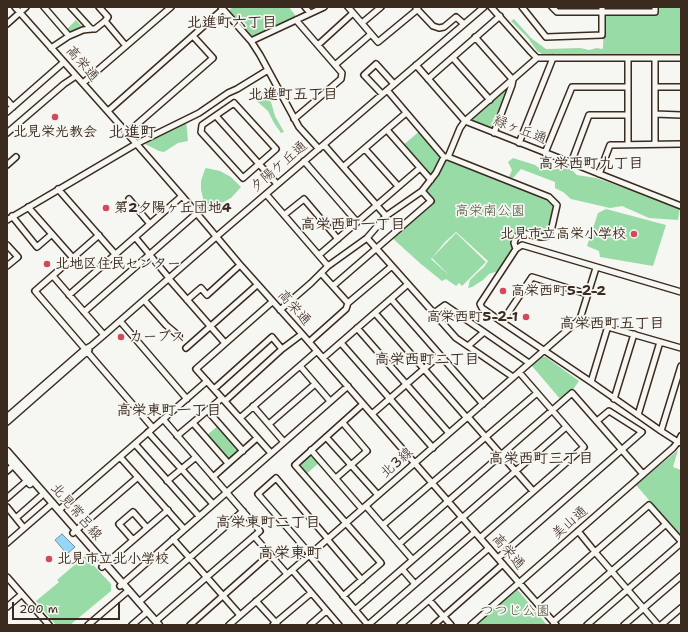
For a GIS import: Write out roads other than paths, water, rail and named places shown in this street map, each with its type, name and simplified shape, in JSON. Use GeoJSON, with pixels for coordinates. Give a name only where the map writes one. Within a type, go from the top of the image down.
{"type":"FeatureCollection","features":[{"type":"Feature","properties":{"kind":"main road","name":"北見常呂線"},"geometry":{"type":"LineString","coordinates":[[7,451],[16,464],[51,505],[121,585],[139,602],[146,613]]}},
{"type":"Feature","properties":{"kind":"main road","name":"北見常呂線"},"geometry":{"type":"LineString","coordinates":[[7,458],[16,464]]}},
{"type":"Feature","properties":{"kind":"main road","name":"北見常呂線"},"geometry":{"type":"LineString","coordinates":[[29,479],[41,496],[59,510],[75,532]]}},
{"type":"Feature","properties":{"kind":"main road","name":"北見常呂線"},"geometry":{"type":"LineString","coordinates":[[127,591],[156,624]]}},
{"type":"Feature","properties":{"kind":"street","name":"高栄通"},"geometry":{"type":"LineString","coordinates":[[15,7],[108,111],[197,213],[257,285],[364,404],[555,624]]}},
{"type":"Feature","properties":{"kind":"street"},"geometry":{"type":"LineString","coordinates":[[7,24],[26,7]]}},
{"type":"Feature","properties":{"kind":"street"},"geometry":{"type":"LineString","coordinates":[[44,7],[69,36]]}},
{"type":"Feature","properties":{"kind":"street"},"geometry":{"type":"LineString","coordinates":[[71,7],[90,29]]}},
{"type":"Feature","properties":{"kind":"street"},"geometry":{"type":"LineString","coordinates":[[51,48],[69,36],[83,30],[95,29],[105,21],[108,17],[99,7]]}},
{"type":"Feature","properties":{"kind":"street"},"geometry":{"type":"LineString","coordinates":[[83,84],[171,7]]}},
{"type":"Feature","properties":{"kind":"street"},"geometry":{"type":"LineString","coordinates":[[305,7],[310,13]]}},
{"type":"Feature","properties":{"kind":"street"},"geometry":{"type":"LineString","coordinates":[[251,41],[324,7]]}},
{"type":"Feature","properties":{"kind":"street"},"geometry":{"type":"LineString","coordinates":[[348,7],[378,42],[417,8],[433,26],[439,28],[444,27],[456,17],[464,24]]}},
{"type":"Feature","properties":{"kind":"street"},"geometry":{"type":"LineString","coordinates":[[362,23],[381,7]]}},
{"type":"Feature","properties":{"kind":"street","name":"夕陽ケ丘通"},"geometry":{"type":"LineString","coordinates":[[7,422],[91,346],[216,237],[484,7]]}},
{"type":"Feature","properties":{"kind":"street"},"geometry":{"type":"LineString","coordinates":[[491,7],[537,58]]}},
{"type":"Feature","properties":{"kind":"street"},"geometry":{"type":"LineString","coordinates":[[522,7],[546,37],[602,35],[602,10]]}},
{"type":"Feature","properties":{"kind":"street"},"geometry":{"type":"LineString","coordinates":[[552,7],[557,12],[602,10],[655,12],[655,7]]}},
{"type":"Feature","properties":{"kind":"street"},"geometry":{"type":"LineString","coordinates":[[108,111],[193,36],[222,8],[251,41],[299,127],[319,149]]}},
{"type":"Feature","properties":{"kind":"street"},"geometry":{"type":"LineString","coordinates":[[318,45],[353,13]]}},
{"type":"Feature","properties":{"kind":"street"},"geometry":{"type":"LineString","coordinates":[[428,79],[500,16]]}},
{"type":"Feature","properties":{"kind":"street"},"geometry":{"type":"LineString","coordinates":[[294,119],[341,79],[342,73],[296,20]]}},
{"type":"Feature","properties":{"kind":"street"},"geometry":{"type":"LineString","coordinates":[[105,21],[126,46]]}},
{"type":"Feature","properties":{"kind":"street"},"geometry":{"type":"LineString","coordinates":[[335,64],[371,34]]}},
{"type":"Feature","properties":{"kind":"street"},"geometry":{"type":"LineString","coordinates":[[127,133],[213,58],[193,36]]}},
{"type":"Feature","properties":{"kind":"street"},"geometry":{"type":"LineString","coordinates":[[475,37],[513,80]]}},
{"type":"Feature","properties":{"kind":"street"},"geometry":{"type":"LineString","coordinates":[[453,58],[490,100]]}},
{"type":"Feature","properties":{"kind":"street"},"geometry":{"type":"LineString","coordinates":[[280,310],[328,266],[367,238],[386,216],[422,191],[446,157],[465,121],[537,58],[681,58]]}},
{"type":"Feature","properties":{"kind":"street"},"geometry":{"type":"LineString","coordinates":[[520,143],[553,58]]}},
{"type":"Feature","properties":{"kind":"street"},"geometry":{"type":"LineString","coordinates":[[628,58],[628,144]]}},
{"type":"Feature","properties":{"kind":"street"},"geometry":{"type":"LineString","coordinates":[[655,58],[655,144]]}},
{"type":"Feature","properties":{"kind":"street"},"geometry":{"type":"LineString","coordinates":[[7,112],[64,62]]}},
{"type":"Feature","properties":{"kind":"street"},"geometry":{"type":"LineString","coordinates":[[382,94],[364,75],[376,64],[394,84]]}},
{"type":"Feature","properties":{"kind":"street","name":"緑ヶ丘通"},"geometry":{"type":"LineString","coordinates":[[416,65],[465,121],[681,206]]}},
{"type":"Feature","properties":{"kind":"street"},"geometry":{"type":"LineString","coordinates":[[7,220],[136,144],[199,113],[228,92],[237,89],[268,70]]}},
{"type":"Feature","properties":{"kind":"street"},"geometry":{"type":"LineString","coordinates":[[7,133],[64,84],[76,76]]}},
{"type":"Feature","properties":{"kind":"street"},"geometry":{"type":"LineString","coordinates":[[494,133],[513,80]]}},
{"type":"Feature","properties":{"kind":"street"},"geometry":{"type":"LineString","coordinates":[[545,153],[572,88],[628,87]]}},
{"type":"Feature","properties":{"kind":"street"},"geometry":{"type":"LineString","coordinates":[[655,87],[681,87]]}},
{"type":"Feature","properties":{"kind":"street"},"geometry":{"type":"LineString","coordinates":[[387,90],[446,157],[549,197],[557,205],[552,228],[548,236],[541,237],[522,233],[516,237],[514,243],[516,249]]}},
{"type":"Feature","properties":{"kind":"street"},"geometry":{"type":"LineString","coordinates":[[7,100],[13,107]]}},
{"type":"Feature","properties":{"kind":"street"},"geometry":{"type":"LineString","coordinates":[[234,103],[276,149],[259,164],[243,178],[201,132],[202,125],[234,103]]}},
{"type":"Feature","properties":{"kind":"street"},"geometry":{"type":"LineString","coordinates":[[344,167],[406,113]]}},
{"type":"Feature","properties":{"kind":"street"},"geometry":{"type":"LineString","coordinates":[[655,114],[681,114]]}},
{"type":"Feature","properties":{"kind":"street"},"geometry":{"type":"LineString","coordinates":[[571,163],[590,115],[628,115]]}},
{"type":"Feature","properties":{"kind":"street"},"geometry":{"type":"LineString","coordinates":[[216,116],[277,184]]}},
{"type":"Feature","properties":{"kind":"street"},"geometry":{"type":"LineString","coordinates":[[387,130],[431,180]]}},
{"type":"Feature","properties":{"kind":"street"},"geometry":{"type":"LineString","coordinates":[[599,174],[610,145],[681,144]]}},
{"type":"Feature","properties":{"kind":"street"},"geometry":{"type":"LineString","coordinates":[[324,145],[386,216]]}},
{"type":"Feature","properties":{"kind":"street"},"geometry":{"type":"LineString","coordinates":[[366,149],[398,186]]}},
{"type":"Feature","properties":{"kind":"street"},"geometry":{"type":"LineString","coordinates":[[7,165],[16,157]]}},
{"type":"Feature","properties":{"kind":"street"},"geometry":{"type":"LineString","coordinates":[[304,161],[357,222]]}},
{"type":"Feature","properties":{"kind":"street"},"geometry":{"type":"LineString","coordinates":[[319,255],[420,168]]}},
{"type":"Feature","properties":{"kind":"street"},"geometry":{"type":"LineString","coordinates":[[58,189],[115,254]]}},
{"type":"Feature","properties":{"kind":"street"},"geometry":{"type":"LineString","coordinates":[[333,286],[431,201],[422,191]]}},
{"type":"Feature","properties":{"kind":"street"},"geometry":{"type":"LineString","coordinates":[[266,194],[328,266]]}},
{"type":"Feature","properties":{"kind":"street"},"geometry":{"type":"LineString","coordinates":[[69,295],[182,196]]}},
{"type":"Feature","properties":{"kind":"street"},"geometry":{"type":"LineString","coordinates":[[129,199],[150,224]]}},
{"type":"Feature","properties":{"kind":"street"},"geometry":{"type":"LineString","coordinates":[[284,215],[304,199],[338,239]]}},
{"type":"Feature","properties":{"kind":"street"},"geometry":{"type":"LineString","coordinates":[[28,207],[73,258]]}},
{"type":"Feature","properties":{"kind":"street"},"geometry":{"type":"LineString","coordinates":[[84,312],[197,213]]}},
{"type":"Feature","properties":{"kind":"street"},"geometry":{"type":"LineString","coordinates":[[12,216],[37,246],[52,234]]}},
{"type":"Feature","properties":{"kind":"street"},"geometry":{"type":"LineString","coordinates":[[99,235],[35,291],[153,428]]}},
{"type":"Feature","properties":{"kind":"street"},"geometry":{"type":"LineString","coordinates":[[135,237],[225,343]]}},
{"type":"Feature","properties":{"kind":"street"},"geometry":{"type":"LineString","coordinates":[[367,238],[456,338],[513,377]]}},
{"type":"Feature","properties":{"kind":"street"},"geometry":{"type":"LineString","coordinates":[[7,245],[18,257],[7,266]]}},
{"type":"Feature","properties":{"kind":"street"},"geometry":{"type":"LineString","coordinates":[[679,442],[502,322],[482,308],[480,304],[516,249],[522,245],[681,292]]}},
{"type":"Feature","properties":{"kind":"street"},"geometry":{"type":"LineString","coordinates":[[187,300],[201,288],[207,295],[240,265]]}},
{"type":"Feature","properties":{"kind":"street"},"geometry":{"type":"LineString","coordinates":[[309,342],[346,309],[348,303],[392,266]]}},
{"type":"Feature","properties":{"kind":"street"},"geometry":{"type":"LineString","coordinates":[[596,268],[580,319],[681,348]]}},
{"type":"Feature","properties":{"kind":"street"},"geometry":{"type":"LineString","coordinates":[[322,273],[348,303]]}},
{"type":"Feature","properties":{"kind":"street"},"geometry":{"type":"LineString","coordinates":[[53,276],[104,335]]}},
{"type":"Feature","properties":{"kind":"street"},"geometry":{"type":"LineString","coordinates":[[502,322],[532,277],[588,294]]}},
{"type":"Feature","properties":{"kind":"street"},"geometry":{"type":"LineString","coordinates":[[323,358],[408,284]]}},
{"type":"Feature","properties":{"kind":"street"},"geometry":{"type":"LineString","coordinates":[[186,348],[257,285]]}},
{"type":"Feature","properties":{"kind":"street"},"geometry":{"type":"LineString","coordinates":[[391,299],[483,404]]}},
{"type":"Feature","properties":{"kind":"street"},"geometry":{"type":"LineString","coordinates":[[144,300],[166,325],[179,336]]}},
{"type":"Feature","properties":{"kind":"street"},"geometry":{"type":"LineString","coordinates":[[271,453],[196,369],[272,302]]}},
{"type":"Feature","properties":{"kind":"street"},"geometry":{"type":"LineString","coordinates":[[434,313],[444,304],[529,363]]}},
{"type":"Feature","properties":{"kind":"street"},"geometry":{"type":"LineString","coordinates":[[375,313],[533,491]]}},
{"type":"Feature","properties":{"kind":"street","name":"北3線"},"geometry":{"type":"LineString","coordinates":[[229,625],[580,319]]}},
{"type":"Feature","properties":{"kind":"street"},"geometry":{"type":"LineString","coordinates":[[120,321],[187,399]]}},
{"type":"Feature","properties":{"kind":"street"},"geometry":{"type":"LineString","coordinates":[[591,382],[608,326]]}},
{"type":"Feature","properties":{"kind":"street"},"geometry":{"type":"LineString","coordinates":[[357,328],[449,433]]}},
{"type":"Feature","properties":{"kind":"street"},"geometry":{"type":"LineString","coordinates":[[468,346],[484,332]]}},
{"type":"Feature","properties":{"kind":"street"},"geometry":{"type":"LineString","coordinates":[[177,436],[302,334]]}},
{"type":"Feature","properties":{"kind":"street"},"geometry":{"type":"LineString","coordinates":[[614,399],[634,334]]}},
{"type":"Feature","properties":{"kind":"street"},"geometry":{"type":"LineString","coordinates":[[214,389],[272,337],[282,349]]}},
{"type":"Feature","properties":{"kind":"street"},"geometry":{"type":"LineString","coordinates":[[638,415],[660,342]]}},
{"type":"Feature","properties":{"kind":"street"},"geometry":{"type":"LineString","coordinates":[[341,343],[433,448]]}},
{"type":"Feature","properties":{"kind":"street","name":"夕陽ケ丘通"},"geometry":{"type":"LineString","coordinates":[[7,417],[87,351]]}},
{"type":"Feature","properties":{"kind":"street"},"geometry":{"type":"LineString","coordinates":[[240,418],[317,351]]}},
{"type":"Feature","properties":{"kind":"street"},"geometry":{"type":"LineString","coordinates":[[372,414],[440,355]]}},
{"type":"Feature","properties":{"kind":"street"},"geometry":{"type":"LineString","coordinates":[[300,366],[330,401]]}},
{"type":"Feature","properties":{"kind":"street"},"geometry":{"type":"LineString","coordinates":[[661,431],[681,366]]}},
{"type":"Feature","properties":{"kind":"street"},"geometry":{"type":"LineString","coordinates":[[480,538],[584,447],[519,372]]}},
{"type":"Feature","properties":{"kind":"street"},"geometry":{"type":"LineString","coordinates":[[59,510],[207,381]]}},
{"type":"Feature","properties":{"kind":"street"},"geometry":{"type":"LineString","coordinates":[[268,424],[315,384]]}},
{"type":"Feature","properties":{"kind":"street"},"geometry":{"type":"LineString","coordinates":[[121,585],[348,386]]}},
{"type":"Feature","properties":{"kind":"street"},"geometry":{"type":"LineString","coordinates":[[383,525],[536,392]]}},
{"type":"Feature","properties":{"kind":"street"},"geometry":{"type":"LineString","coordinates":[[399,544],[572,393],[643,474]]}},
{"type":"Feature","properties":{"kind":"street"},"geometry":{"type":"LineString","coordinates":[[343,596],[381,563],[295,465],[364,404]]}},
{"type":"Feature","properties":{"kind":"street"},"geometry":{"type":"LineString","coordinates":[[253,406],[284,442]]}},
{"type":"Feature","properties":{"kind":"street"},"geometry":{"type":"LineString","coordinates":[[207,410],[243,451]]}},
{"type":"Feature","properties":{"kind":"street"},"geometry":{"type":"LineString","coordinates":[[498,558],[642,432],[609,411],[597,421]]}},
{"type":"Feature","properties":{"kind":"street"},"geometry":{"type":"LineString","coordinates":[[156,624],[260,531],[163,420]]}},
{"type":"Feature","properties":{"kind":"street"},"geometry":{"type":"LineString","coordinates":[[193,423],[228,463]]}},
{"type":"Feature","properties":{"kind":"street"},"geometry":{"type":"LineString","coordinates":[[336,478],[367,451],[343,423]]}},
{"type":"Feature","properties":{"kind":"street"},"geometry":{"type":"LineString","coordinates":[[355,610],[566,427]]}},
{"type":"Feature","properties":{"kind":"street"},"geometry":{"type":"LineString","coordinates":[[148,432],[213,504]]}},
{"type":"Feature","properties":{"kind":"street","name":"美山通"},"geometry":{"type":"LineString","coordinates":[[471,625],[673,448],[679,442],[681,436]]}},
{"type":"Feature","properties":{"kind":"street"},"geometry":{"type":"LineString","coordinates":[[326,437],[378,495]]}},
{"type":"Feature","properties":{"kind":"street"},"geometry":{"type":"LineString","coordinates":[[213,476],[257,438]]}},
{"type":"Feature","properties":{"kind":"street"},"geometry":{"type":"LineString","coordinates":[[134,444],[199,516]]}},
{"type":"Feature","properties":{"kind":"street"},"geometry":{"type":"LineString","coordinates":[[311,450],[336,478],[383,525],[412,560]]}},
{"type":"Feature","properties":{"kind":"street"},"geometry":{"type":"LineString","coordinates":[[120,457],[184,529]]}},
{"type":"Feature","properties":{"kind":"street"},"geometry":{"type":"LineString","coordinates":[[168,481],[196,457]]}},
{"type":"Feature","properties":{"kind":"street"},"geometry":{"type":"LineString","coordinates":[[7,471],[16,464]]}},
{"type":"Feature","properties":{"kind":"street"},"geometry":{"type":"LineString","coordinates":[[75,532],[138,477]]}},
{"type":"Feature","properties":{"kind":"street"},"geometry":{"type":"LineString","coordinates":[[362,580],[276,478],[258,494],[368,625],[475,532]]}},
{"type":"Feature","properties":{"kind":"street"},"geometry":{"type":"LineString","coordinates":[[7,498],[29,479]]}},
{"type":"Feature","properties":{"kind":"street"},"geometry":{"type":"LineString","coordinates":[[16,518],[41,496]]}},
{"type":"Feature","properties":{"kind":"street"},"geometry":{"type":"LineString","coordinates":[[7,543],[51,505]]}},
{"type":"Feature","properties":{"kind":"street"},"geometry":{"type":"LineString","coordinates":[[537,603],[649,505],[681,542],[587,625]]}},
{"type":"Feature","properties":{"kind":"street"},"geometry":{"type":"LineString","coordinates":[[7,507],[24,528]]}},
{"type":"Feature","properties":{"kind":"street"},"geometry":{"type":"LineString","coordinates":[[104,565],[168,510]]}},
{"type":"Feature","properties":{"kind":"street"},"geometry":{"type":"LineString","coordinates":[[139,602],[243,511]]}},
{"type":"Feature","properties":{"kind":"street"},"geometry":{"type":"LineString","coordinates":[[132,540],[118,524],[133,512],[147,528]]}},
{"type":"Feature","properties":{"kind":"street"},"geometry":{"type":"LineString","coordinates":[[555,624],[612,571],[666,524]]}},
{"type":"Feature","properties":{"kind":"street"},"geometry":{"type":"LineString","coordinates":[[578,531],[660,625],[681,608]]}},
{"type":"Feature","properties":{"kind":"street"},"geometry":{"type":"LineString","coordinates":[[254,536],[287,574]]}},
{"type":"Feature","properties":{"kind":"street"},"geometry":{"type":"LineString","coordinates":[[173,539],[240,615]]}},
{"type":"Feature","properties":{"kind":"street"},"geometry":{"type":"LineString","coordinates":[[400,625],[489,548]]}},
{"type":"Feature","properties":{"kind":"street"},"geometry":{"type":"LineString","coordinates":[[190,625],[270,554]]}},
{"type":"Feature","properties":{"kind":"street"},"geometry":{"type":"LineString","coordinates":[[434,625],[503,564]]}},
{"type":"Feature","properties":{"kind":"street"},"geometry":{"type":"LineString","coordinates":[[402,569],[415,584]]}},
{"type":"Feature","properties":{"kind":"street"},"geometry":{"type":"LineString","coordinates":[[292,570],[339,625]]}},
{"type":"Feature","properties":{"kind":"street"},"geometry":{"type":"LineString","coordinates":[[624,625],[681,576]]}},
{"type":"Feature","properties":{"kind":"street"},"geometry":{"type":"LineString","coordinates":[[7,577],[49,625]]}},
{"type":"Feature","properties":{"kind":"street"},"geometry":{"type":"LineString","coordinates":[[88,625],[127,591]]}},
{"type":"Feature","properties":{"kind":"street"},"geometry":{"type":"LineString","coordinates":[[256,601],[275,624],[310,592]]}},
{"type":"Feature","properties":{"kind":"street"},"geometry":{"type":"LineString","coordinates":[[7,608],[22,594]]}},
{"type":"Feature","properties":{"kind":"street"},"geometry":{"type":"LineString","coordinates":[[429,600],[451,625]]}},
{"type":"Feature","properties":{"kind":"street"},"geometry":{"type":"LineString","coordinates":[[310,625],[326,611]]}},
{"type":"Feature","properties":{"kind":"street"},"geometry":{"type":"LineString","coordinates":[[132,625],[146,613]]}},
{"type":"Feature","properties":{"kind":"water"},"geometry":{"type":"Polygon","coordinates":[[[62,534],[75,547],[67,554],[55,540],[62,534]]]}},
{"type":"Feature","properties":{"kind":"place","name":"北見栄光教会"},"geometry":{"type":"Point","coordinates":[55,117]}},
{"type":"Feature","properties":{"kind":"place","name":"第2夕陽ヶ丘団地4"},"geometry":{"type":"Point","coordinates":[106,208]}},
{"type":"Feature","properties":{"kind":"place","name":"北見市立高栄小学校"},"geometry":{"type":"Point","coordinates":[634,234]}},
{"type":"Feature","properties":{"kind":"place","name":"北地区住民センター"},"geometry":{"type":"Point","coordinates":[47,264]}},
{"type":"Feature","properties":{"kind":"place","name":"高栄西町5-2-2"},"geometry":{"type":"Point","coordinates":[503,291]}},
{"type":"Feature","properties":{"kind":"place","name":"高栄西町5-2-1"},"geometry":{"type":"Point","coordinates":[526,317]}},
{"type":"Feature","properties":{"kind":"place","name":"カーブス"},"geometry":{"type":"Point","coordinates":[121,337]}},
{"type":"Feature","properties":{"kind":"place","name":"北見市立北小学校"},"geometry":{"type":"Point","coordinates":[49,559]}},
{"type":"Feature","properties":{"kind":"district","name":"北進町六丁目"},"geometry":{"type":"Point","coordinates":[232,23]}},
{"type":"Feature","properties":{"kind":"district","name":"北進町五丁目"},"geometry":{"type":"Point","coordinates":[293,95]}},
{"type":"Feature","properties":{"kind":"district","name":"北進町"},"geometry":{"type":"Point","coordinates":[132,133]}},
{"type":"Feature","properties":{"kind":"district","name":"高栄西町九丁目"},"geometry":{"type":"Point","coordinates":[591,164]}},
{"type":"Feature","properties":{"kind":"district","name":"高栄西町一丁目"},"geometry":{"type":"Point","coordinates":[353,225]}},
{"type":"Feature","properties":{"kind":"district","name":"高栄西町五丁目"},"geometry":{"type":"Point","coordinates":[612,324]}},
{"type":"Feature","properties":{"kind":"district","name":"高栄西町二丁目"},"geometry":{"type":"Point","coordinates":[427,360]}},
{"type":"Feature","properties":{"kind":"district","name":"高栄東町一丁目"},"geometry":{"type":"Point","coordinates":[169,411]}},
{"type":"Feature","properties":{"kind":"district","name":"高栄西町三丁目"},"geometry":{"type":"Point","coordinates":[541,459]}},
{"type":"Feature","properties":{"kind":"district","name":"高栄東町二丁目"},"geometry":{"type":"Point","coordinates":[268,523]}},
{"type":"Feature","properties":{"kind":"district","name":"高栄東町"},"geometry":{"type":"Point","coordinates":[290,554]}},
{"type":"Feature","properties":{"kind":"park label","name":"高栄南公園"},"geometry":{"type":"Point","coordinates":[490,211]}},
{"type":"Feature","properties":{"kind":"park label","name":"つつじ公園"},"geometry":{"type":"Point","coordinates":[515,611]}}]}
